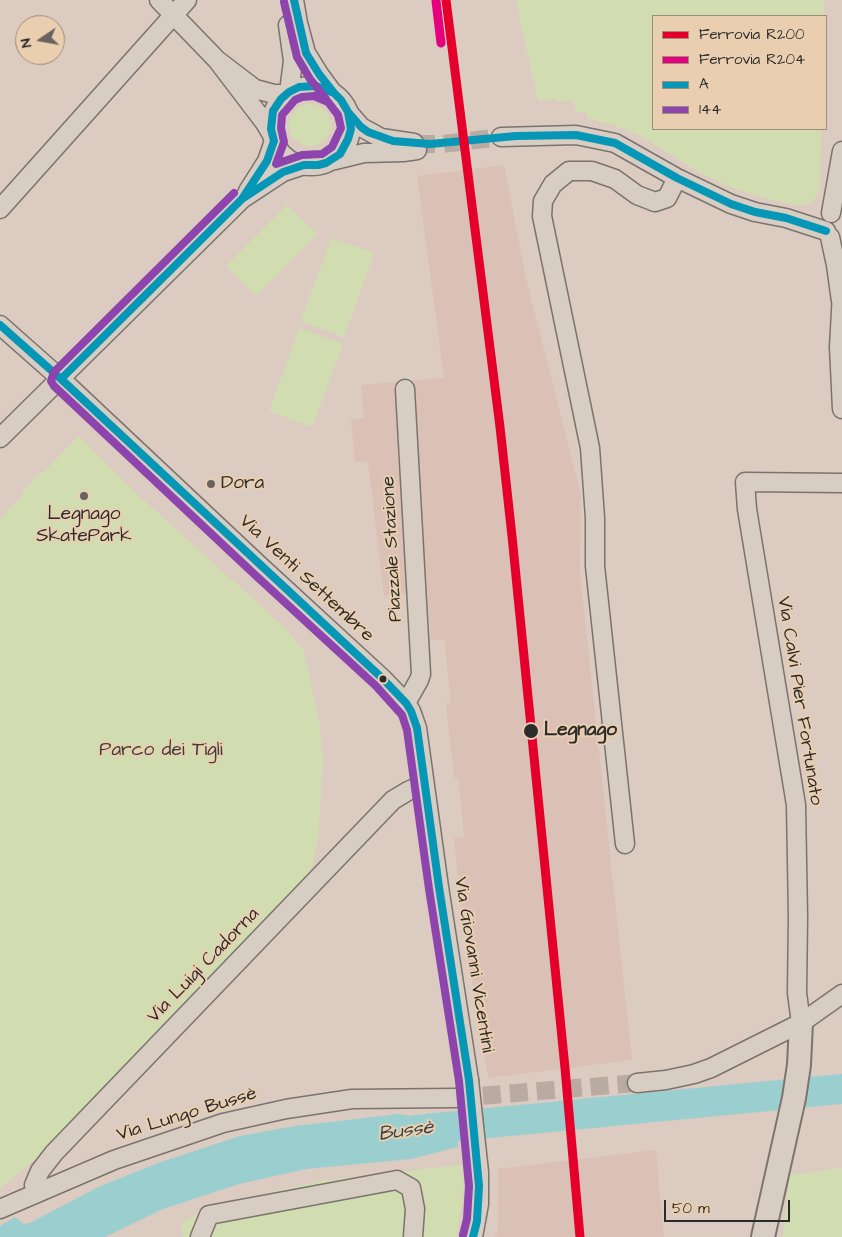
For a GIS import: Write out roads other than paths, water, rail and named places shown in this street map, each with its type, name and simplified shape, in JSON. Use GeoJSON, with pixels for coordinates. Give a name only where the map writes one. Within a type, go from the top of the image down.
{"type":"FeatureCollection","features":[{"type":"Feature","properties":{"kind":"main road"},"geometry":{"type":"LineString","coordinates":[[763,1237],[794,1098],[799,1065],[801,1023]]}},
{"type":"Feature","properties":{"kind":"street"},"geometry":{"type":"LineString","coordinates":[[159,0],[216,60],[265,123],[283,154],[291,160],[304,165]]}},
{"type":"Feature","properties":{"kind":"street"},"geometry":{"type":"LineString","coordinates":[[0,209],[187,0]]}},
{"type":"Feature","properties":{"kind":"street"},"geometry":{"type":"LineString","coordinates":[[242,199],[266,161],[273,138],[271,120],[273,111],[288,93],[293,61],[287,0]]}},
{"type":"Feature","properties":{"kind":"street"},"geometry":{"type":"LineString","coordinates":[[0,438],[242,199],[283,172],[304,165],[318,165],[364,153],[403,152],[417,147],[381,138],[361,127],[348,112],[341,100],[319,74],[306,53],[294,0]]}},
{"type":"Feature","properties":{"kind":"street"},"geometry":{"type":"LineString","coordinates":[[216,60],[255,89],[274,94],[288,93],[299,88],[316,86],[334,93]]}},
{"type":"Feature","properties":{"kind":"street"},"geometry":{"type":"LineString","coordinates":[[326,163],[340,154],[348,139],[350,129],[348,112]]}},
{"type":"Feature","properties":{"kind":"street"},"geometry":{"type":"LineString","coordinates":[[501,137],[576,135],[596,138],[615,143],[677,178],[731,204],[755,212],[833,224]]}},
{"type":"Feature","properties":{"kind":"street"},"geometry":{"type":"LineString","coordinates":[[842,151],[833,224],[841,297],[839,347],[842,408]]}},
{"type":"Feature","properties":{"kind":"street"},"geometry":{"type":"LineString","coordinates":[[625,844],[596,566],[590,448],[542,216],[543,201],[553,184],[569,171],[592,171],[615,179],[637,195],[655,202],[667,198],[677,178]]}},
{"type":"Feature","properties":{"kind":"street","name":"Via Venti Settembre"},"geometry":{"type":"LineString","coordinates":[[0,324],[61,378],[383,679],[406,703]]}},
{"type":"Feature","properties":{"kind":"street","name":"Piazzale Stazione"},"geometry":{"type":"LineString","coordinates":[[405,388],[421,674],[406,703]]}},
{"type":"Feature","properties":{"kind":"street","name":"Via Calvi Pier Fortunato"},"geometry":{"type":"LineString","coordinates":[[801,1023],[797,993],[796,805],[747,509],[746,482],[842,483]]}},
{"type":"Feature","properties":{"kind":"street","name":"Via Giovanni Vicentini"},"geometry":{"type":"LineString","coordinates":[[406,703],[417,728],[469,1080],[479,1172],[479,1204],[473,1237]]}},
{"type":"Feature","properties":{"kind":"street","name":"Via Luigi Cadorna"},"geometry":{"type":"LineString","coordinates":[[38,1192],[34,1185],[40,1171],[54,1153],[393,800],[424,784]]}},
{"type":"Feature","properties":{"kind":"street"},"geometry":{"type":"LineString","coordinates":[[637,1083],[666,1080],[711,1068],[801,1023],[842,994]]}},
{"type":"Feature","properties":{"kind":"street","name":"Via Lungo Bussè"},"geometry":{"type":"LineString","coordinates":[[0,1209],[114,1160],[223,1123],[286,1109],[352,1099],[456,1098]]}},
{"type":"Feature","properties":{"kind":"street"},"geometry":{"type":"LineString","coordinates":[[200,1237],[209,1215],[396,1180],[411,1188],[415,1209],[413,1237]]}},
{"type":"Feature","properties":{"kind":"water"},"geometry":{"type":"Polygon","coordinates":[[[398,1114],[418,1117],[456,1114],[458,1147],[411,1159],[306,1169],[239,1184],[163,1209],[105,1237],[0,1237],[0,1226],[15,1217],[24,1224],[30,1223],[98,1187],[158,1163],[240,1136],[295,1126],[398,1114]]]}},
{"type":"Feature","properties":{"kind":"waterway","name":"Bussè"},"geometry":{"type":"LineString","coordinates":[[416,1130],[842,1089]]}},
{"type":"Feature","properties":{"kind":"tunnel"},"geometry":{"type":"LineString","coordinates":[[417,144],[443,144],[501,137]]}},
{"type":"Feature","properties":{"kind":"tunnel"},"geometry":{"type":"LineString","coordinates":[[456,1098],[637,1083]]}},
{"type":"Feature","properties":{"kind":"rail line","name":"R200"},"geometry":{"type":"LineString","coordinates":[[446,0],[512,536],[580,1237]]}},
{"type":"Feature","properties":{"kind":"rail line","name":"R204"},"geometry":{"type":"LineString","coordinates":[[436,1],[441,43]]}},
{"type":"Feature","properties":{"kind":"place","name":"Dora"},"geometry":{"type":"Point","coordinates":[211,484]}},
{"type":"Feature","properties":{"kind":"place","name":"Legnago SkatePark"},"geometry":{"type":"Point","coordinates":[84,496]}},
{"type":"Feature","properties":{"kind":"place","name":"Legnago"},"geometry":{"type":"Point","coordinates":[531,731]}},
{"type":"Feature","properties":{"kind":"park label","name":"Parco dei Tigli"},"geometry":{"type":"Point","coordinates":[161,751]}}]}
